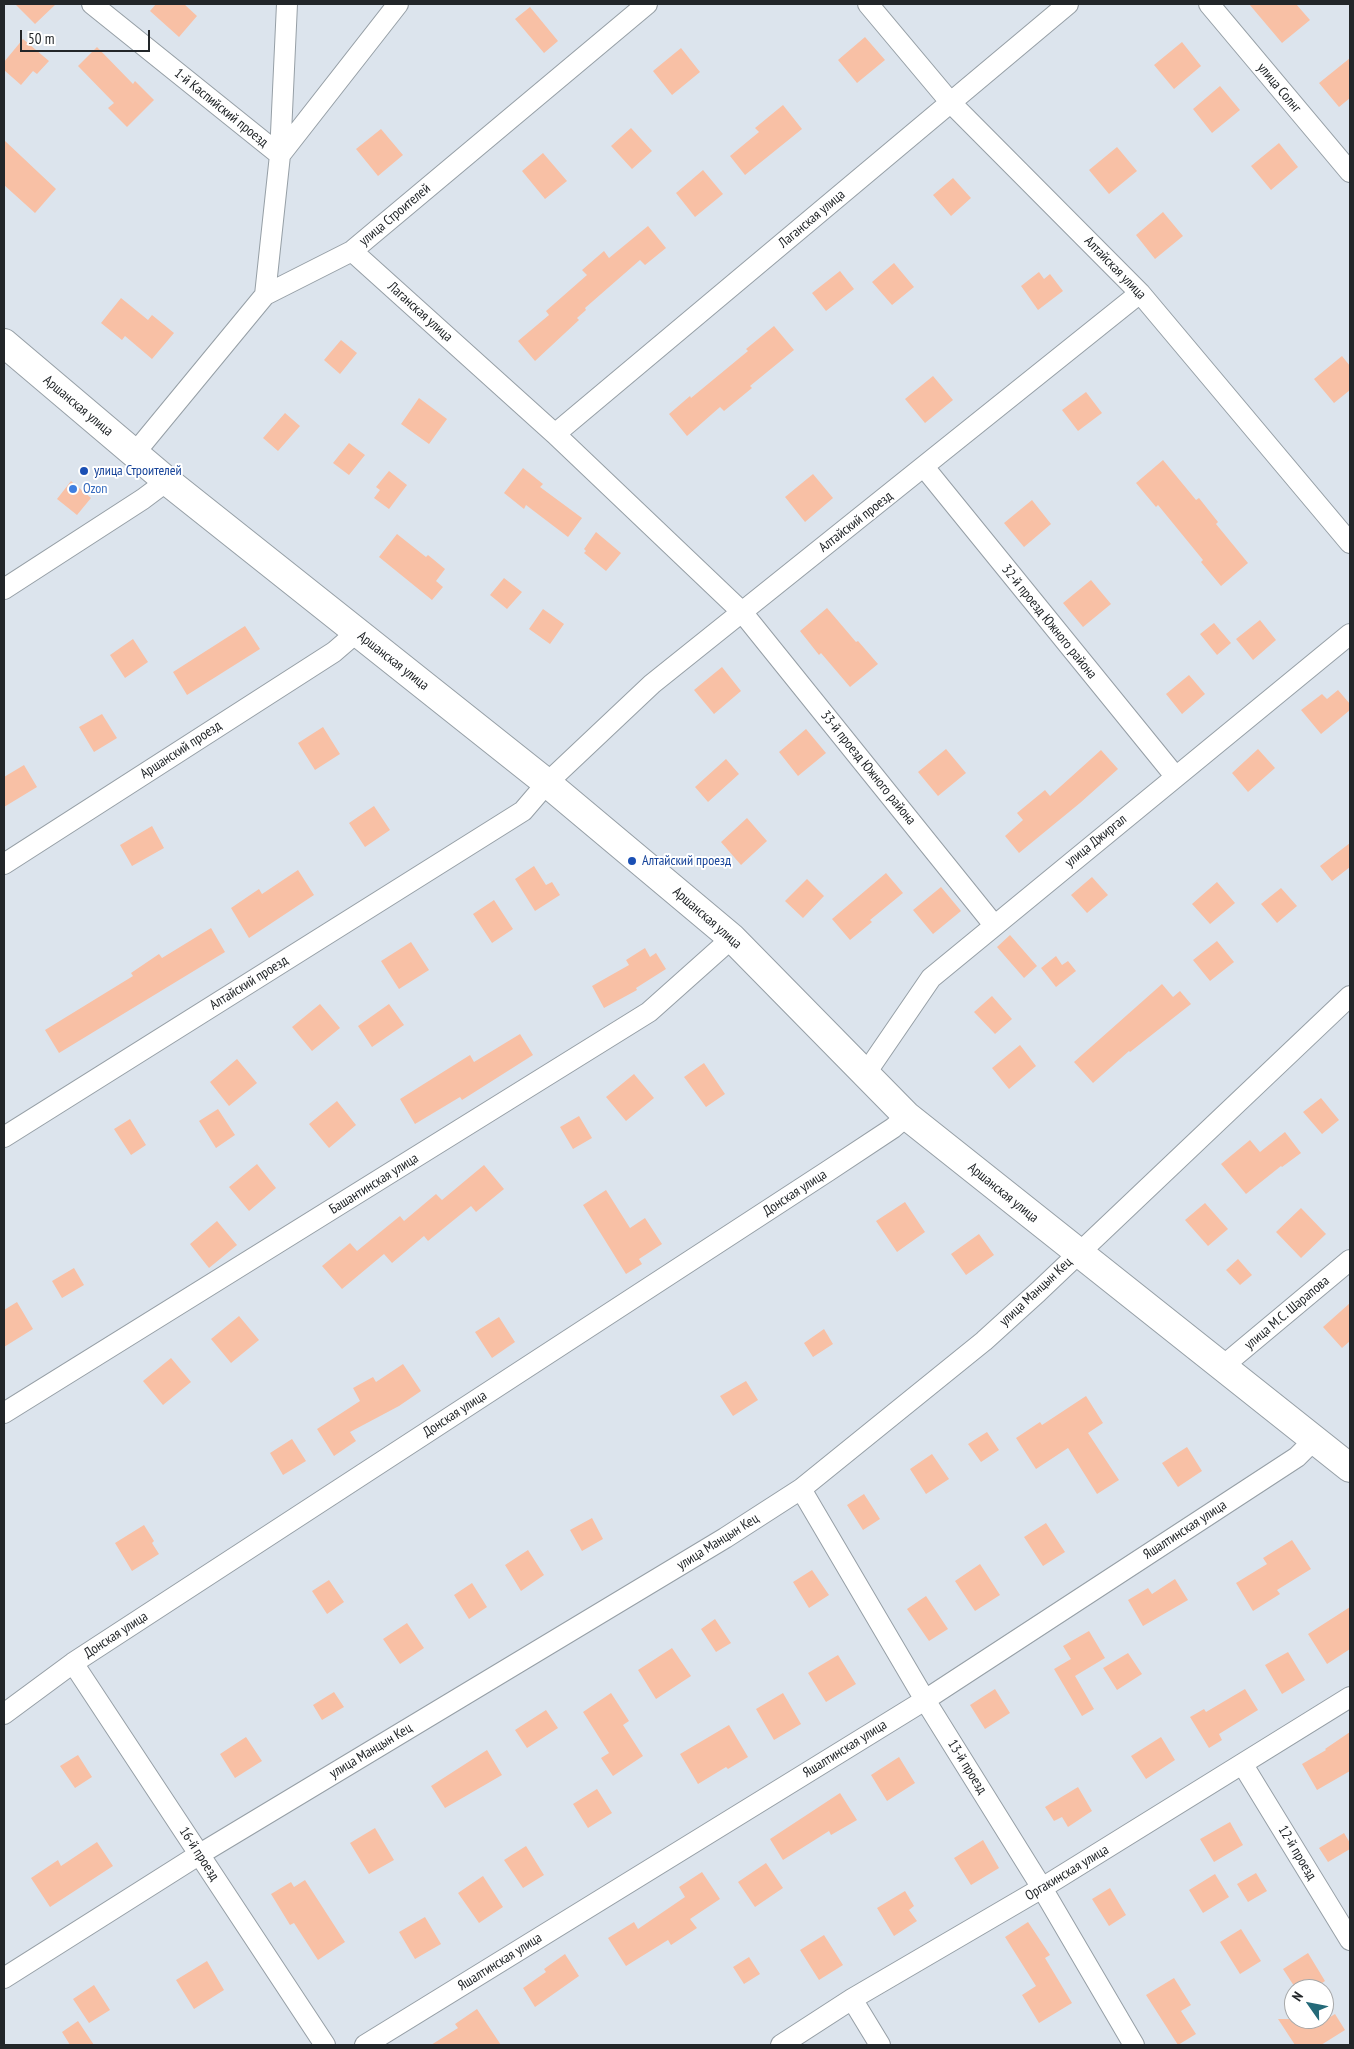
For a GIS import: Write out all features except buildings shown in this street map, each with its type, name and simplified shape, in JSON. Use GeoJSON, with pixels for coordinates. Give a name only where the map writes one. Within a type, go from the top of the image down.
{"type":"FeatureCollection","features":[{"type":"Feature","properties":{"kind":"street","name":"1-й Каспийский проезд"},"geometry":{"type":"LineString","coordinates":[[92,4],[280,155]]}},
{"type":"Feature","properties":{"kind":"street"},"geometry":{"type":"LineString","coordinates":[[265,295],[280,155],[287,4]]}},
{"type":"Feature","properties":{"kind":"street"},"geometry":{"type":"LineString","coordinates":[[280,155],[398,4]]}},
{"type":"Feature","properties":{"kind":"street","name":"улица Строителей"},"geometry":{"type":"LineString","coordinates":[[134,454],[265,295],[352,251],[647,4]]}},
{"type":"Feature","properties":{"kind":"street","name":"Алтайская улица"},"geometry":{"type":"LineString","coordinates":[[868,4],[951,103],[1140,294],[1350,543]]}},
{"type":"Feature","properties":{"kind":"street","name":"Лаганская улица"},"geometry":{"type":"LineString","coordinates":[[556,434],[1068,4]]}},
{"type":"Feature","properties":{"kind":"street","name":"улица Солнг"},"geometry":{"type":"LineString","coordinates":[[1209,4],[1350,172]]}},
{"type":"Feature","properties":{"kind":"street","name":"Лаганская улица"},"geometry":{"type":"LineString","coordinates":[[352,251],[556,434],[742,612]]}},
{"type":"Feature","properties":{"kind":"street","name":"Алтайский проезд"},"geometry":{"type":"LineString","coordinates":[[4,1137],[523,811],[548,783],[652,684],[1140,294]]}},
{"type":"Feature","properties":{"kind":"street","name":"Аршанская улица"},"geometry":{"type":"LineString","coordinates":[[4,343],[167,481],[548,783],[732,938],[866,1072],[907,1116],[1350,1468]]}},
{"type":"Feature","properties":{"kind":"street","name":"32-й проезд Южного района"},"geometry":{"type":"LineString","coordinates":[[924,468],[1175,776]]}},
{"type":"Feature","properties":{"kind":"street"},"geometry":{"type":"LineString","coordinates":[[4,589],[143,499],[167,481]]}},
{"type":"Feature","properties":{"kind":"street","name":"33-й проезд Южного района"},"geometry":{"type":"LineString","coordinates":[[742,612],[994,924]]}},
{"type":"Feature","properties":{"kind":"street","name":"Аршанский проезд"},"geometry":{"type":"LineString","coordinates":[[4,864],[334,652],[356,632]]}},
{"type":"Feature","properties":{"kind":"street","name":"улица Джиргал"},"geometry":{"type":"LineString","coordinates":[[866,1072],[930,978],[1350,634]]}},
{"type":"Feature","properties":{"kind":"street","name":"Башантинская улица"},"geometry":{"type":"LineString","coordinates":[[4,1414],[650,1012],[732,938]]}},
{"type":"Feature","properties":{"kind":"street","name":"улица Манцын Кец"},"geometry":{"type":"LineString","coordinates":[[4,1978],[200,1854],[725,1538],[801,1489],[984,1340],[1038,1292],[1350,996]]}},
{"type":"Feature","properties":{"kind":"street","name":"Донская улица"},"geometry":{"type":"LineString","coordinates":[[4,1714],[72,1663],[820,1177],[893,1128],[907,1116]]}},
{"type":"Feature","properties":{"kind":"street","name":"улица М.С. Шарапова"},"geometry":{"type":"LineString","coordinates":[[1223,1366],[1350,1260]]}},
{"type":"Feature","properties":{"kind":"street","name":"Яшалтинская улица"},"geometry":{"type":"LineString","coordinates":[[365,2045],[925,1700],[1297,1457],[1315,1439]]}},
{"type":"Feature","properties":{"kind":"street","name":"13-й проезд"},"geometry":{"type":"LineString","coordinates":[[801,1489],[925,1700],[1042,1888],[1134,2045]]}},
{"type":"Feature","properties":{"kind":"street","name":"16-й проезд"},"geometry":{"type":"LineString","coordinates":[[72,1663],[200,1854],[324,2045]]}},
{"type":"Feature","properties":{"kind":"street","name":"Оргакинская улица"},"geometry":{"type":"LineString","coordinates":[[781,2045],[852,1999],[1042,1888],[1350,1697]]}},
{"type":"Feature","properties":{"kind":"street","name":"12-й проезд"},"geometry":{"type":"LineString","coordinates":[[1243,1765],[1350,1940]]}},
{"type":"Feature","properties":{"kind":"street"},"geometry":{"type":"LineString","coordinates":[[852,1999],[880,2045]]}},
{"type":"Feature","properties":{"kind":"place","name":"улица Строителей"},"geometry":{"type":"Point","coordinates":[84,471]}},
{"type":"Feature","properties":{"kind":"place","name":"Ozon"},"geometry":{"type":"Point","coordinates":[73,489]}},
{"type":"Feature","properties":{"kind":"place","name":"Алтайский проезд"},"geometry":{"type":"Point","coordinates":[632,861]}}]}
